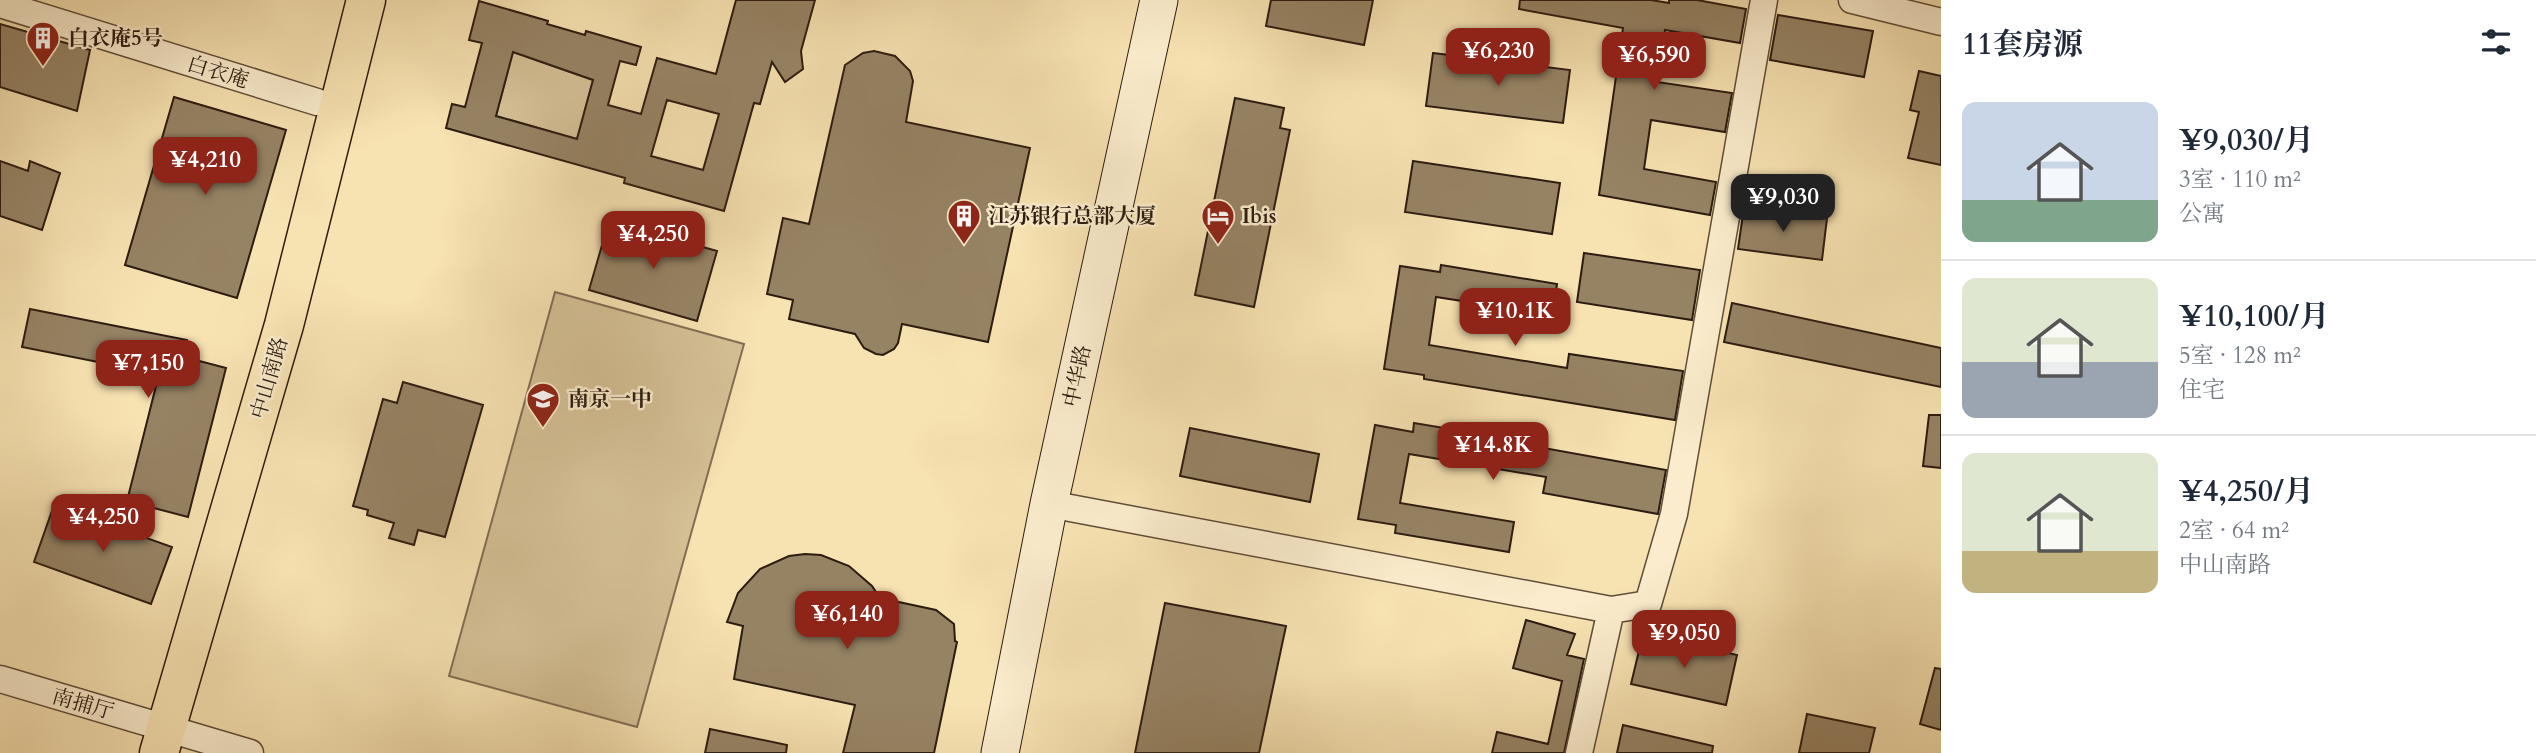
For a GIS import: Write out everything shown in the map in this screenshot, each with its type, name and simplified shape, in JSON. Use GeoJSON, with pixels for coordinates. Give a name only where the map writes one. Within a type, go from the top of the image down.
{"type":"FeatureCollection","features":[{"type":"Feature","properties":{"kind":"main road","name":"中山南路"},"geometry":{"type":"LineString","coordinates":[[163,741],[284,325],[366,0]]}},
{"type":"Feature","properties":{"kind":"main road","name":"中华路"},"geometry":{"type":"LineString","coordinates":[[1000,753],[1049,505],[1159,0]]}},
{"type":"Feature","properties":{"kind":"street"},"geometry":{"type":"LineString","coordinates":[[1049,505],[1611,610],[1648,604],[1674,514],[1764,0]]}},
{"type":"Feature","properties":{"kind":"street"},"geometry":{"type":"LineString","coordinates":[[1852,0],[1941,22]]}},
{"type":"Feature","properties":{"kind":"street","name":"白衣庵"},"geometry":{"type":"LineString","coordinates":[[0,4],[317,102]]}},
{"type":"Feature","properties":{"kind":"street"},"geometry":{"type":"LineString","coordinates":[[1579,753],[1611,610]]}},
{"type":"Feature","properties":{"kind":"street","name":"南捕厅"},"geometry":{"type":"LineString","coordinates":[[0,679],[163,741],[250,753]]}},
{"type":"Feature","properties":{"kind":"shaded area"},"geometry":{"type":"Polygon","coordinates":[[[513,52],[593,80],[577,139],[496,116],[513,52]]]}},
{"type":"Feature","properties":{"kind":"shaded area"},"geometry":{"type":"Polygon","coordinates":[[[555,292],[744,344],[637,727],[449,676],[555,292]]]}},
{"type":"Feature","properties":{"kind":"building"},"geometry":{"type":"Polygon","coordinates":[[[736,0],[815,0],[801,51],[803,69],[785,82],[772,62],[760,104],[754,103],[724,211],[624,183],[625,178],[446,128],[452,104],[465,107],[482,43],[469,40],[479,1],[585,35],[586,31],[641,47],[636,65],[620,61],[608,105],[641,114],[657,58],[716,74],[736,0]],[[513,52],[496,116],[577,139],[593,80],[513,52]],[[667,100],[651,156],[703,170],[719,114],[667,100]]]}},
{"type":"Feature","properties":{"kind":"building"},"geometry":{"type":"Polygon","coordinates":[[[1271,0],[1373,0],[1364,45],[1266,26],[1271,0]]]}},
{"type":"Feature","properties":{"kind":"building"},"geometry":{"type":"Polygon","coordinates":[[[1520,0],[1651,0],[1669,3],[1669,0],[1697,0],[1746,9],[1740,43],[1665,30],[1657,82],[1732,93],[1725,132],[1651,120],[1644,169],[1716,182],[1710,215],[1599,195],[1623,28],[1519,9],[1520,0]]]}},
{"type":"Feature","properties":{"kind":"building"},"geometry":{"type":"Polygon","coordinates":[[[1778,15],[1873,31],[1864,77],[1770,60],[1778,15]]]}},
{"type":"Feature","properties":{"kind":"building","name":"白衣庵5号"},"geometry":{"type":"Polygon","coordinates":[[[0,24],[90,50],[77,111],[0,87],[0,24]]]}},
{"type":"Feature","properties":{"kind":"building"},"geometry":{"type":"Polygon","coordinates":[[[874,51],[895,56],[910,71],[913,81],[906,122],[1030,148],[988,342],[902,324],[894,349],[883,355],[876,354],[864,348],[855,334],[789,319],[793,300],[767,294],[783,218],[809,224],[845,65],[863,53],[874,51]]]}},
{"type":"Feature","properties":{"kind":"building"},"geometry":{"type":"Polygon","coordinates":[[[1433,53],[1570,70],[1563,123],[1426,106],[1433,53]]]}},
{"type":"Feature","properties":{"kind":"building"},"geometry":{"type":"Polygon","coordinates":[[[1919,71],[1941,76],[1941,165],[1908,158],[1919,112],[1910,110],[1919,71]]]}},
{"type":"Feature","properties":{"kind":"building"},"geometry":{"type":"Polygon","coordinates":[[[174,97],[286,130],[237,298],[125,265],[174,97]]]}},
{"type":"Feature","properties":{"kind":"building"},"geometry":{"type":"Polygon","coordinates":[[[1235,98],[1284,108],[1280,128],[1290,130],[1254,307],[1195,295],[1235,98]]]}},
{"type":"Feature","properties":{"kind":"building"},"geometry":{"type":"Polygon","coordinates":[[[0,161],[28,171],[30,161],[60,173],[42,230],[0,216],[0,161]]]}},
{"type":"Feature","properties":{"kind":"building"},"geometry":{"type":"Polygon","coordinates":[[[1413,161],[1560,183],[1552,234],[1405,212],[1413,161]]]}},
{"type":"Feature","properties":{"kind":"building"},"geometry":{"type":"Polygon","coordinates":[[[1744,207],[1827,218],[1822,260],[1738,249],[1744,207]]]}},
{"type":"Feature","properties":{"kind":"building"},"geometry":{"type":"Polygon","coordinates":[[[609,221],[717,251],[697,321],[589,290],[609,221]]]}},
{"type":"Feature","properties":{"kind":"building"},"geometry":{"type":"Polygon","coordinates":[[[1584,253],[1700,270],[1692,320],[1577,302],[1584,253]]]}},
{"type":"Feature","properties":{"kind":"building"},"geometry":{"type":"Polygon","coordinates":[[[1441,265],[1557,284],[1552,315],[1436,297],[1429,345],[1567,368],[1569,354],[1683,371],[1675,420],[1424,379],[1424,375],[1384,369],[1400,266],[1440,272],[1441,265]]]}},
{"type":"Feature","properties":{"kind":"building"},"geometry":{"type":"Polygon","coordinates":[[[1732,303],[1941,348],[1941,387],[1724,342],[1732,303]]]}},
{"type":"Feature","properties":{"kind":"building"},"geometry":{"type":"Polygon","coordinates":[[[30,309],[187,340],[184,357],[226,368],[188,517],[127,501],[159,374],[22,347],[30,309]]]}},
{"type":"Feature","properties":{"kind":"building"},"geometry":{"type":"Polygon","coordinates":[[[403,382],[483,405],[445,537],[418,530],[414,545],[389,538],[394,523],[367,515],[368,510],[353,506],[383,399],[397,403],[403,382]]]}},
{"type":"Feature","properties":{"kind":"building"},"geometry":{"type":"Polygon","coordinates":[[[1929,415],[1941,415],[1941,468],[1923,466],[1929,415]]]}},
{"type":"Feature","properties":{"kind":"building"},"geometry":{"type":"Polygon","coordinates":[[[1414,423],[1528,442],[1527,445],[1666,470],[1658,514],[1543,493],[1546,477],[1409,454],[1400,503],[1514,522],[1509,552],[1395,533],[1396,525],[1358,519],[1375,425],[1413,432],[1414,423]]]}},
{"type":"Feature","properties":{"kind":"building"},"geometry":{"type":"Polygon","coordinates":[[[1190,428],[1319,454],[1310,502],[1180,476],[1190,428]]]}},
{"type":"Feature","properties":{"kind":"building"},"geometry":{"type":"Polygon","coordinates":[[[54,505],[172,547],[151,604],[34,562],[54,505]]]}},
{"type":"Feature","properties":{"kind":"building"},"geometry":{"type":"Polygon","coordinates":[[[821,555],[849,566],[872,586],[880,598],[936,610],[954,624],[957,642],[934,753],[843,753],[855,705],[734,679],[743,626],[727,622],[738,593],[760,569],[789,556],[821,555]]]}},
{"type":"Feature","properties":{"kind":"building"},"geometry":{"type":"Polygon","coordinates":[[[1165,603],[1286,626],[1259,753],[1135,753],[1165,603]]]}},
{"type":"Feature","properties":{"kind":"building"},"geometry":{"type":"Polygon","coordinates":[[[1526,620],[1575,634],[1567,655],[1584,659],[1564,753],[1492,753],[1497,732],[1548,744],[1562,681],[1513,668],[1526,620]]]}},
{"type":"Feature","properties":{"kind":"building"},"geometry":{"type":"Polygon","coordinates":[[[1643,634],[1737,655],[1726,705],[1631,684],[1643,634]]]}},
{"type":"Feature","properties":{"kind":"building"},"geometry":{"type":"Polygon","coordinates":[[[1935,668],[1941,669],[1941,730],[1920,724],[1935,668]]]}},
{"type":"Feature","properties":{"kind":"building"},"geometry":{"type":"Polygon","coordinates":[[[1807,714],[1875,728],[1869,753],[1799,753],[1807,714]]]}},
{"type":"Feature","properties":{"kind":"building"},"geometry":{"type":"Polygon","coordinates":[[[1623,725],[1713,746],[1712,753],[1617,753],[1623,725]]]}},
{"type":"Feature","properties":{"kind":"building"},"geometry":{"type":"Polygon","coordinates":[[[710,729],[787,745],[786,753],[705,753],[710,729]]]}},
{"type":"Feature","properties":{"kind":"place","name":"白衣庵5号"},"geometry":{"type":"Point","coordinates":[43,68]}},
{"type":"Feature","properties":{"kind":"place","name":"江苏银行总部大厦"},"geometry":{"type":"Point","coordinates":[964,246]}},
{"type":"Feature","properties":{"kind":"place","name":"Ibis"},"geometry":{"type":"Point","coordinates":[1218,246]}},
{"type":"Feature","properties":{"kind":"place","name":"南京一中"},"geometry":{"type":"Point","coordinates":[543,429]}}]}
